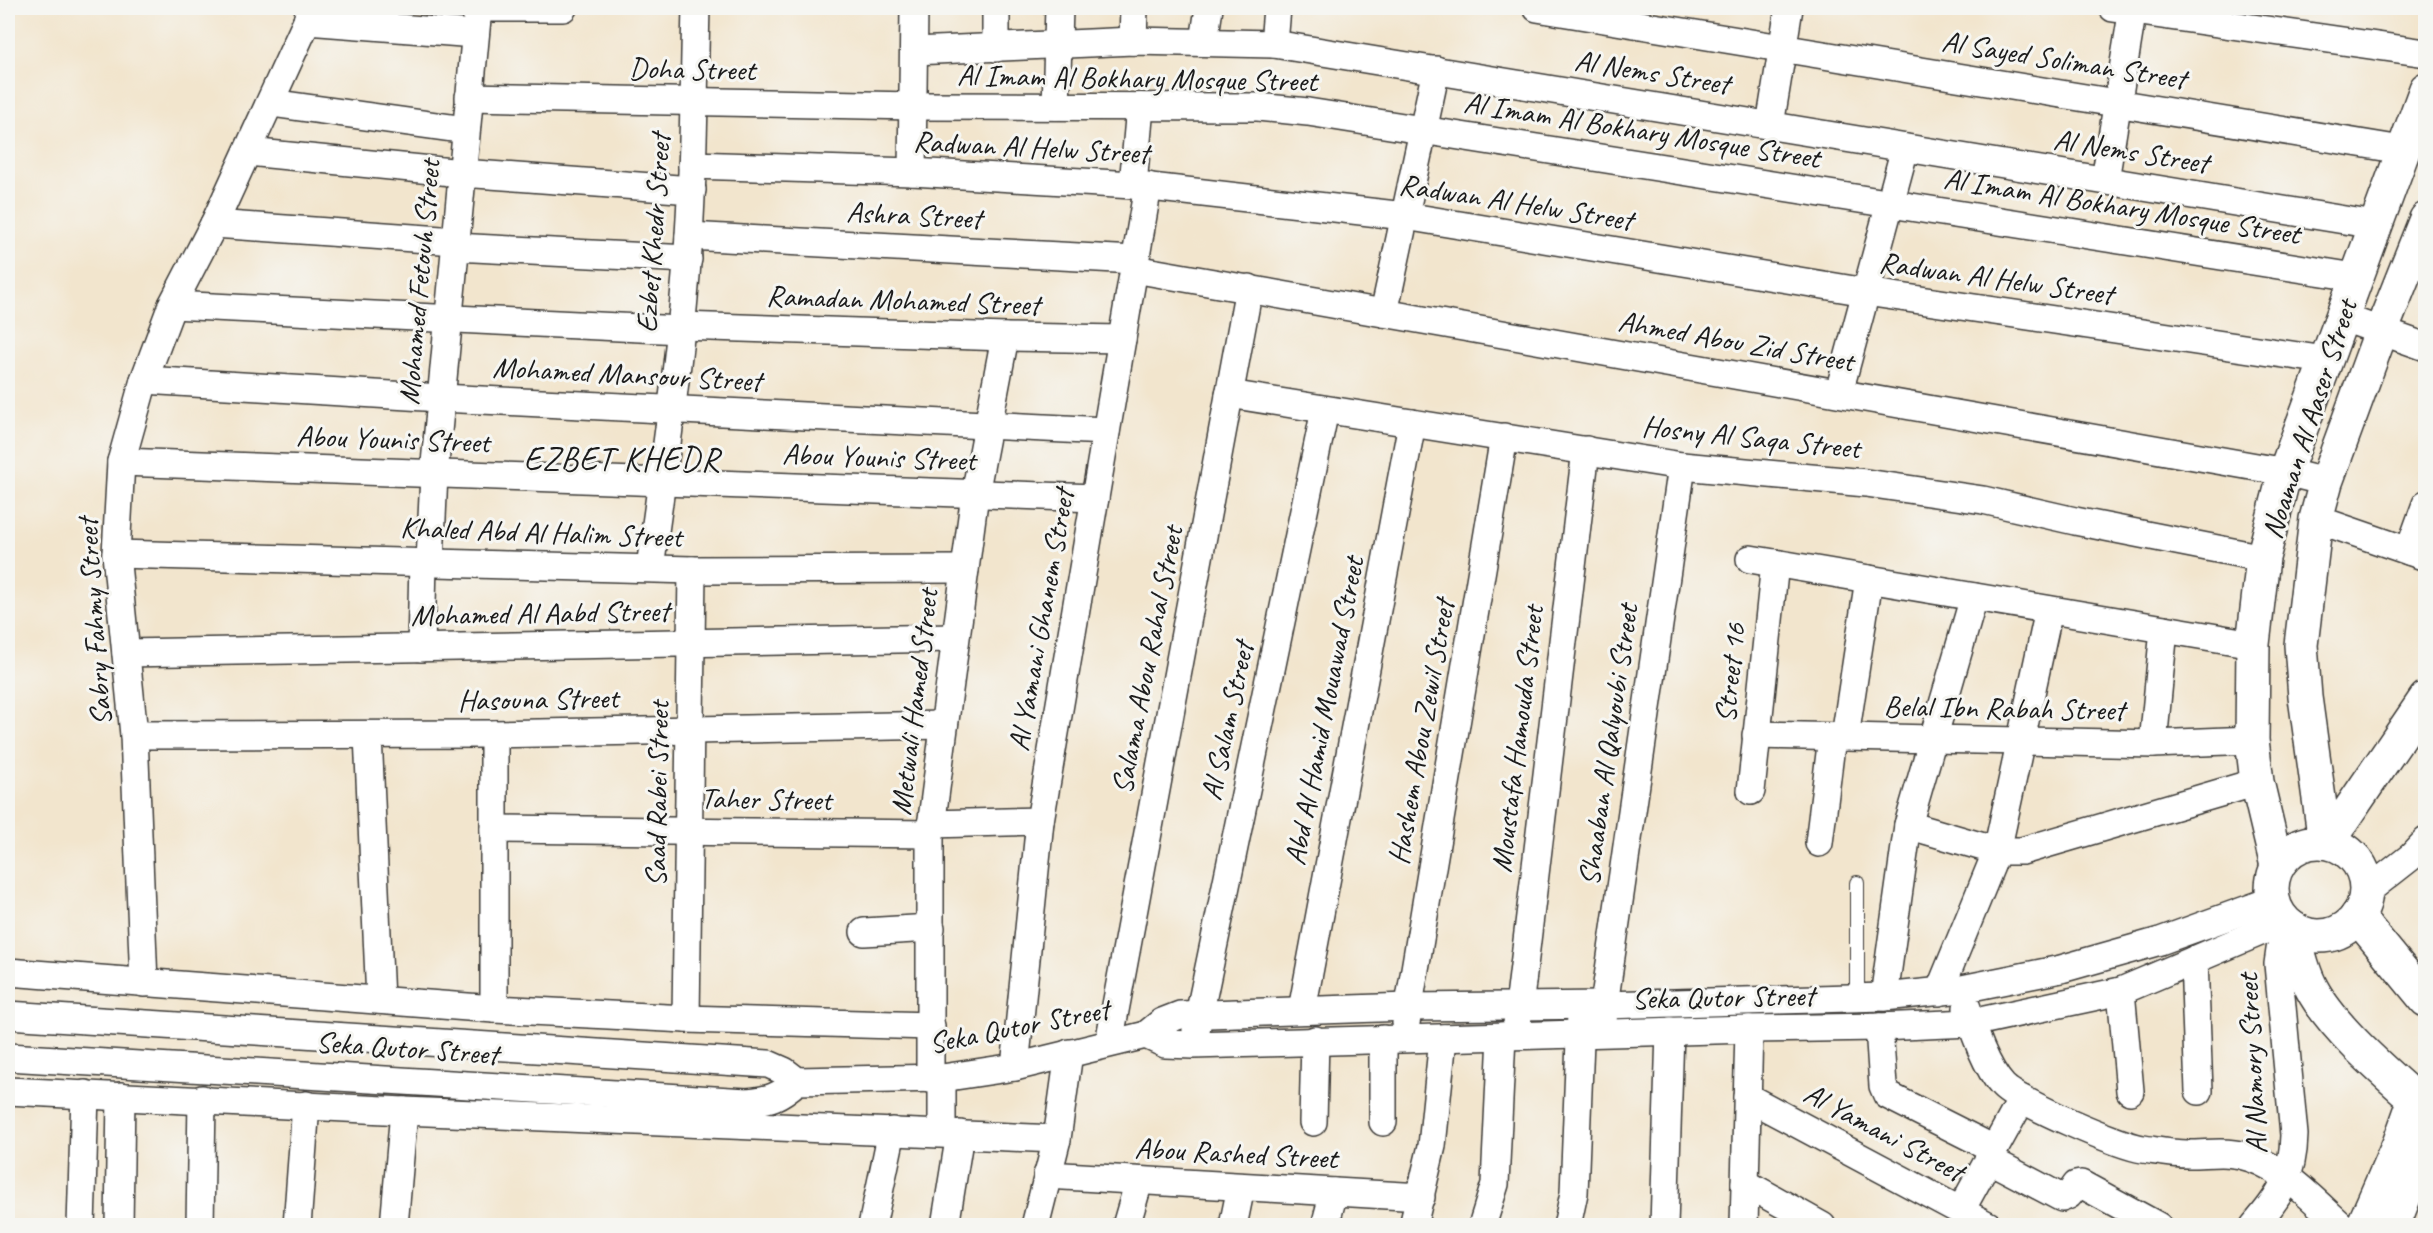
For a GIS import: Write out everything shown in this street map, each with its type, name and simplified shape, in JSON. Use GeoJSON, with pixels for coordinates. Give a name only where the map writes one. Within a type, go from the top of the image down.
{"type":"FeatureCollection","features":[{"type":"Feature","properties":{"kind":"main road","name":"Noaman Al Aaser Street"},"geometry":{"type":"LineString","coordinates":[[2277,866],[2257,782],[2252,740],[2250,692],[2253,644],[2264,558],[2284,472],[2426,89]]}},
{"type":"Feature","properties":{"kind":"main road","name":"Noaman Al Aaser Street"},"geometry":{"type":"LineString","coordinates":[[2327,842],[2305,697],[2301,645],[2316,519],[2326,482],[2381,332],[2426,219]]}},
{"type":"Feature","properties":{"kind":"main road"},"geometry":{"type":"LineString","coordinates":[[2327,842],[2426,698]]}},
{"type":"Feature","properties":{"kind":"main road"},"geometry":{"type":"LineString","coordinates":[[2285,918],[2304,933],[2328,935],[2339,931],[2362,904],[2365,875],[2357,860],[2344,849],[2327,842],[2311,842],[2286,855],[2277,866],[2272,888],[2312,989],[2329,1015],[2420,1104],[2363,1226]]}},
{"type":"Feature","properties":{"kind":"main road"},"geometry":{"type":"LineString","coordinates":[[2362,904],[2426,1000]]}},
{"type":"Feature","properties":{"kind":"main road"},"geometry":{"type":"LineString","coordinates":[[2392,1226],[2426,1141]]}},
{"type":"Feature","properties":{"kind":"street"},"geometry":{"type":"LineString","coordinates":[[308,14],[477,16],[563,8]]}},
{"type":"Feature","properties":{"kind":"street","name":"Ezbet Khedr Street"},"geometry":{"type":"LineString","coordinates":[[650,568],[681,328],[688,247],[696,8]]}},
{"type":"Feature","properties":{"kind":"street"},"geometry":{"type":"LineString","coordinates":[[912,172],[914,8]]}},
{"type":"Feature","properties":{"kind":"street"},"geometry":{"type":"LineString","coordinates":[[996,8],[996,48]]}},
{"type":"Feature","properties":{"kind":"street"},"geometry":{"type":"LineString","coordinates":[[1056,106],[1059,8]]}},
{"type":"Feature","properties":{"kind":"street"},"geometry":{"type":"LineString","coordinates":[[1133,41],[1134,8]]}},
{"type":"Feature","properties":{"kind":"street"},"geometry":{"type":"LineString","coordinates":[[1204,42],[1209,8]]}},
{"type":"Feature","properties":{"kind":"street"},"geometry":{"type":"LineString","coordinates":[[1274,44],[1278,8]]}},
{"type":"Feature","properties":{"kind":"street","name":"Al Sayed Soliman Street"},"geometry":{"type":"LineString","coordinates":[[1537,8],[2403,150]]}},
{"type":"Feature","properties":{"kind":"street"},"geometry":{"type":"LineString","coordinates":[[1770,125],[1789,8]]}},
{"type":"Feature","properties":{"kind":"street"},"geometry":{"type":"LineString","coordinates":[[2105,180],[2117,102],[2126,8],[2426,53]]}},
{"type":"Feature","properties":{"kind":"street","name":"Sabry Fahmy Street"},"geometry":{"type":"LineString","coordinates":[[144,983],[134,735],[116,554],[121,462],[144,380],[172,305],[214,224],[271,103],[308,14]]}},
{"type":"Feature","properties":{"kind":"street","name":"Mohamed Fetouh Street"},"geometry":{"type":"LineString","coordinates":[[421,648],[434,474],[477,16]]}},
{"type":"Feature","properties":{"kind":"street","name":"Al Nems Street"},"geometry":{"type":"LineString","coordinates":[[914,51],[1133,41],[1274,44],[2374,225]]}},
{"type":"Feature","properties":{"kind":"street"},"geometry":{"type":"LineString","coordinates":[[1384,313],[1436,70]]}},
{"type":"Feature","properties":{"kind":"street","name":"Doha Street"},"geometry":{"type":"LineString","coordinates":[[469,97],[913,106]]}},
{"type":"Feature","properties":{"kind":"street"},"geometry":{"type":"LineString","coordinates":[[271,103],[466,130]]}},
{"type":"Feature","properties":{"kind":"street","name":"Al Imam Al Bokhary Mosque Street"},"geometry":{"type":"LineString","coordinates":[[913,106],[1258,107],[1308,112],[2355,277]]}},
{"type":"Feature","properties":{"kind":"street","name":"Al Yamani Ghanem Street"},"geometry":{"type":"LineString","coordinates":[[1015,1067],[1040,820],[1135,264],[1140,185],[1140,107]]}},
{"type":"Feature","properties":{"kind":"street"},"geometry":{"type":"LineString","coordinates":[[1839,392],[1905,148]]}},
{"type":"Feature","properties":{"kind":"street","name":"Radwan Al Helw Street"},"geometry":{"type":"LineString","coordinates":[[248,152],[462,173],[692,178],[912,172],[1140,185],[1405,216],[1866,292],[2325,360]]}},
{"type":"Feature","properties":{"kind":"street","name":"Ashra Street"},"geometry":{"type":"LineString","coordinates":[[214,224],[455,244],[688,247],[1135,264]]}},
{"type":"Feature","properties":{"kind":"street","name":"Ahmed Abou Zid Street"},"geometry":{"type":"LineString","coordinates":[[1135,264],[1384,313],[1839,392],[2284,472],[2326,482]]}},
{"type":"Feature","properties":{"kind":"street","name":"Salama Abou Rahal Street"},"geometry":{"type":"LineString","coordinates":[[1109,1043],[1249,288]]}},
{"type":"Feature","properties":{"kind":"street","name":"Ramadan Mohamed Street"},"geometry":{"type":"LineString","coordinates":[[172,305],[681,328],[1122,339]]}},
{"type":"Feature","properties":{"kind":"street"},"geometry":{"type":"LineString","coordinates":[[2341,317],[2426,347]]}},
{"type":"Feature","properties":{"kind":"street","name":"Metwali Hamed Street"},"geometry":{"type":"LineString","coordinates":[[945,1226],[951,1134],[936,1078],[931,1026],[931,829],[975,494],[1005,337]]}},
{"type":"Feature","properties":{"kind":"street","name":"Mohamed Mansour Street"},"geometry":{"type":"LineString","coordinates":[[144,380],[441,398],[1106,431]]}},
{"type":"Feature","properties":{"kind":"street","name":"Hosny Al Saqa Street"},"geometry":{"type":"LineString","coordinates":[[1230,394],[1682,466],[1866,483],[1983,501],[2264,558]]}},
{"type":"Feature","properties":{"kind":"street","name":"Al Salam Street"},"geometry":{"type":"LineString","coordinates":[[1193,1046],[1325,410]]}},
{"type":"Feature","properties":{"kind":"street","name":"Abd Al Hamid Mouawad Street"},"geometry":{"type":"LineString","coordinates":[[1302,1010],[1412,423]]}},
{"type":"Feature","properties":{"kind":"street","name":"Hashem Abou Zewil Street"},"geometry":{"type":"LineString","coordinates":[[1383,1122],[1393,1039],[1408,1007],[1504,437]]}},
{"type":"Feature","properties":{"kind":"street","name":"Moustafa Hamouda Street"},"geometry":{"type":"LineString","coordinates":[[1482,1226],[1495,1184],[1509,1036],[1517,1006],[1586,450]]}},
{"type":"Feature","properties":{"kind":"street","name":"Abou Younis Street"},"geometry":{"type":"LineString","coordinates":[[121,462],[1095,498]]}},
{"type":"Feature","properties":{"kind":"street","name":"Shaaban Al Qalyoubi Street"},"geometry":{"type":"LineString","coordinates":[[1567,1226],[1574,1193],[1592,1005],[1682,466]]}},
{"type":"Feature","properties":{"kind":"street"},"geometry":{"type":"LineString","coordinates":[[2316,519],[2417,554],[2426,504]]}},
{"type":"Feature","properties":{"kind":"street","name":"Khaled Abd Al Halim Street"},"geometry":{"type":"LineString","coordinates":[[116,554],[692,570],[965,568]]}},
{"type":"Feature","properties":{"kind":"street","name":"Street 16"},"geometry":{"type":"LineString","coordinates":[[1751,791],[1756,735],[1762,561],[1869,579]]}},
{"type":"Feature","properties":{"kind":"street","name":"Saad Rabei Street"},"geometry":{"type":"LineString","coordinates":[[686,1019],[692,570]]}},
{"type":"Feature","properties":{"kind":"street"},"geometry":{"type":"LineString","coordinates":[[1819,843],[1869,579],[2253,644]]}},
{"type":"Feature","properties":{"kind":"street"},"geometry":{"type":"LineString","coordinates":[[1884,997],[1908,825],[1974,597]]}},
{"type":"Feature","properties":{"kind":"street"},"geometry":{"type":"LineString","coordinates":[[2049,610],[2019,740],[1997,851],[1951,990],[1971,1023],[1996,1078],[2012,1094],[2139,1149],[2188,1154],[2212,1151],[2233,1153],[2253,1159],[2288,1179],[2342,1226]]}},
{"type":"Feature","properties":{"kind":"street"},"geometry":{"type":"LineString","coordinates":[[2153,744],[2164,629]]}},
{"type":"Feature","properties":{"kind":"street","name":"Mohamed Al Aabd Street"},"geometry":{"type":"LineString","coordinates":[[126,653],[955,638]]}},
{"type":"Feature","properties":{"kind":"street","name":"Hasouna Street"},"geometry":{"type":"LineString","coordinates":[[134,735],[494,734],[944,725]]}},
{"type":"Feature","properties":{"kind":"street"},"geometry":{"type":"LineString","coordinates":[[494,734],[494,1009]]}},
{"type":"Feature","properties":{"kind":"street"},"geometry":{"type":"LineString","coordinates":[[368,735],[380,1000]]}},
{"type":"Feature","properties":{"kind":"street","name":"Belal Ibn Rabah Street"},"geometry":{"type":"LineString","coordinates":[[1756,735],[2153,744],[2252,740]]}},
{"type":"Feature","properties":{"kind":"street"},"geometry":{"type":"LineString","coordinates":[[1908,825],[1997,851],[2022,851],[2257,782]]}},
{"type":"Feature","properties":{"kind":"street","name":"Taher Street"},"geometry":{"type":"LineString","coordinates":[[494,828],[690,831],[931,829],[1040,820]]}},
{"type":"Feature","properties":{"kind":"street"},"geometry":{"type":"LineString","coordinates":[[2362,904],[2426,841]]}},
{"type":"Feature","properties":{"kind":"street","name":"Seka Qutor Street"},"geometry":{"type":"LineString","coordinates":[[1146,1035],[1164,1044],[1193,1046],[1315,1040],[1879,1028],[1971,1023],[2121,991],[2285,918]]}},
{"type":"Feature","properties":{"kind":"street","name":"Seka Qutor Street"},"geometry":{"type":"LineString","coordinates":[[8,1015],[768,1064],[784,1071],[797,1081],[936,1078],[1015,1067],[1146,1035],[1162,1022],[1180,1016],[1408,1007],[1592,1005],[1884,997],[1951,990],[2061,969],[2160,941],[2285,918]]}},
{"type":"Feature","properties":{"kind":"street","name":"Al Namory Street"},"geometry":{"type":"LineString","coordinates":[[2254,1226],[2269,1209],[2288,1179],[2294,1157],[2294,1135],[2278,964],[2285,918]]}},
{"type":"Feature","properties":{"kind":"street"},"geometry":{"type":"LineString","coordinates":[[864,932],[931,928]]}},
{"type":"Feature","properties":{"kind":"street"},"geometry":{"type":"LineString","coordinates":[[2194,960],[2199,1091]]}},
{"type":"Feature","properties":{"kind":"street"},"geometry":{"type":"LineString","coordinates":[[8,972],[494,1009],[686,1019],[931,1026]]}},
{"type":"Feature","properties":{"kind":"street"},"geometry":{"type":"LineString","coordinates":[[2121,991],[2130,1091]]}},
{"type":"Feature","properties":{"kind":"street"},"geometry":{"type":"LineString","coordinates":[[1879,1028],[1883,1086],[1887,1095],[1991,1154],[2060,1197],[2067,1197],[2074,1186],[2081,1184],[2110,1209],[2153,1224]]}},
{"type":"Feature","properties":{"kind":"street"},"geometry":{"type":"LineString","coordinates":[[1744,1226],[1749,1029]]}},
{"type":"Feature","properties":{"kind":"street"},"geometry":{"type":"LineString","coordinates":[[1664,1226],[1670,1031]]}},
{"type":"Feature","properties":{"kind":"street"},"geometry":{"type":"LineString","coordinates":[[1413,1226],[1432,1146],[1443,1038]]}},
{"type":"Feature","properties":{"kind":"street"},"geometry":{"type":"LineString","coordinates":[[1313,1122],[1315,1040]]}},
{"type":"Feature","properties":{"kind":"street"},"geometry":{"type":"LineString","coordinates":[[1035,1226],[1057,1139],[1069,1053]]}},
{"type":"Feature","properties":{"kind":"street","name":"Seka Qutor Street"},"geometry":{"type":"LineString","coordinates":[[8,1057],[747,1102],[766,1100],[783,1094],[797,1081]]}},
{"type":"Feature","properties":{"kind":"street"},"geometry":{"type":"LineString","coordinates":[[8,1091],[404,1111],[1057,1139]]}},
{"type":"Feature","properties":{"kind":"street"},"geometry":{"type":"LineString","coordinates":[[81,1226],[85,1094]]}},
{"type":"Feature","properties":{"kind":"street"},"geometry":{"type":"LineString","coordinates":[[119,1226],[121,1096]]}},
{"type":"Feature","properties":{"kind":"street","name":"Al Yamani Street"},"geometry":{"type":"LineString","coordinates":[[1747,1097],[1989,1226]]}},
{"type":"Feature","properties":{"kind":"street"},"geometry":{"type":"LineString","coordinates":[[1961,1210],[2022,1099]]}},
{"type":"Feature","properties":{"kind":"street"},"geometry":{"type":"LineString","coordinates":[[200,1226],[202,1100]]}},
{"type":"Feature","properties":{"kind":"street"},"geometry":{"type":"LineString","coordinates":[[297,1226],[306,1105]]}},
{"type":"Feature","properties":{"kind":"street"},"geometry":{"type":"LineString","coordinates":[[394,1226],[404,1111]]}},
{"type":"Feature","properties":{"kind":"street"},"geometry":{"type":"LineString","coordinates":[[872,1226],[892,1131]]}},
{"type":"Feature","properties":{"kind":"street","name":"Abou Rashed Street"},"geometry":{"type":"LineString","coordinates":[[1047,1176],[1421,1197]]}},
{"type":"Feature","properties":{"kind":"street"},"geometry":{"type":"LineString","coordinates":[[1126,1226],[1139,1181]]}},
{"type":"Feature","properties":{"kind":"street"},"geometry":{"type":"LineString","coordinates":[[1745,1183],[1822,1226]]}},
{"type":"Feature","properties":{"kind":"street"},"geometry":{"type":"LineString","coordinates":[[1233,1226],[1241,1187]]}},
{"type":"Feature","properties":{"kind":"street"},"geometry":{"type":"LineString","coordinates":[[1325,1226],[1334,1192]]}},
{"type":"Feature","properties":{"kind":"lane"},"geometry":{"type":"LineString","coordinates":[[1857,883],[1857,998]]}},
{"type":"Feature","properties":{"kind":"district","name":"EZBET KHEDR"},"geometry":{"type":"Point","coordinates":[622,459]}}]}
